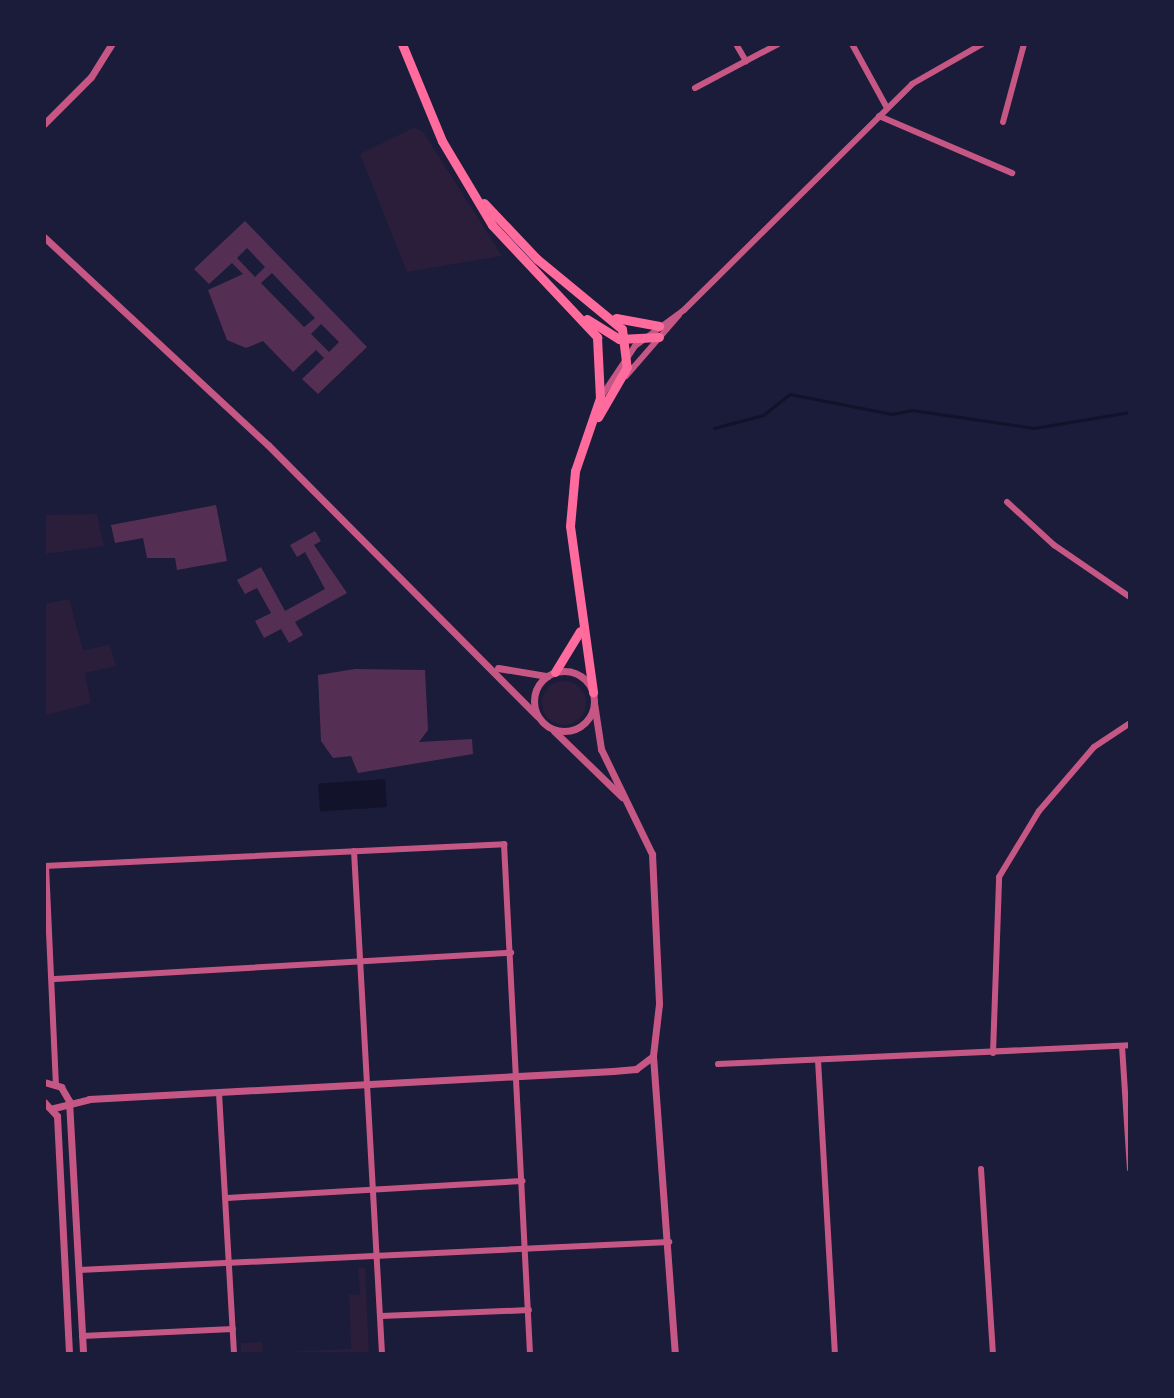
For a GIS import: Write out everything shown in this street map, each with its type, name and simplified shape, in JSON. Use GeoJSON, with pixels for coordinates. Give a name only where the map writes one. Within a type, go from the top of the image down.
{"type":"FeatureCollection","features":[{"type":"Feature","properties":{"kind":"main road"},"geometry":{"type":"LineString","coordinates":[[402,44],[442,141],[519,258],[584,317],[626,341],[659,337]]}},
{"type":"Feature","properties":{"kind":"main road"},"geometry":{"type":"LineString","coordinates":[[471,189],[537,259],[612,316],[626,341],[630,351],[622,380],[590,429]]}},
{"type":"Feature","properties":{"kind":"main road"},"geometry":{"type":"LineString","coordinates":[[612,316],[659,326]]}},
{"type":"Feature","properties":{"kind":"main road"},"geometry":{"type":"LineString","coordinates":[[584,317],[600,350],[600,398],[571,512],[580,631],[593,698]]}},
{"type":"Feature","properties":{"kind":"main road"},"geometry":{"type":"LineString","coordinates":[[551,674],[580,631]]}},
{"type":"Feature","properties":{"kind":"street"},"geometry":{"type":"LineString","coordinates":[[44,124],[91,77],[112,44]]}},
{"type":"Feature","properties":{"kind":"street"},"geometry":{"type":"LineString","coordinates":[[736,44],[746,61]]}},
{"type":"Feature","properties":{"kind":"street"},"geometry":{"type":"LineString","coordinates":[[695,88],[778,44]]}},
{"type":"Feature","properties":{"kind":"street"},"geometry":{"type":"LineString","coordinates":[[852,44],[887,108]]}},
{"type":"Feature","properties":{"kind":"street"},"geometry":{"type":"LineString","coordinates":[[622,380],[684,310],[912,84],[982,44]]}},
{"type":"Feature","properties":{"kind":"street"},"geometry":{"type":"LineString","coordinates":[[1003,122],[1024,44]]}},
{"type":"Feature","properties":{"kind":"street"},"geometry":{"type":"LineString","coordinates":[[879,116],[1012,173]]}},
{"type":"Feature","properties":{"kind":"street"},"geometry":{"type":"LineString","coordinates":[[44,237],[496,668],[537,716],[627,802]]}},
{"type":"Feature","properties":{"kind":"street"},"geometry":{"type":"LineString","coordinates":[[600,398],[630,351],[684,310]]}},
{"type":"Feature","properties":{"kind":"street"},"geometry":{"type":"LineString","coordinates":[[1007,502],[1054,545],[1130,597]]}},
{"type":"Feature","properties":{"kind":"street"},"geometry":{"type":"LineString","coordinates":[[496,668],[578,674],[593,698],[601,749],[652,854],[659,1004],[653,1056],[675,1354]]}},
{"type":"Feature","properties":{"kind":"street"},"geometry":{"type":"LineString","coordinates":[[537,716],[534,694],[551,674]]}},
{"type":"Feature","properties":{"kind":"street"},"geometry":{"type":"LineString","coordinates":[[552,729],[580,727],[593,698]]}},
{"type":"Feature","properties":{"kind":"street"},"geometry":{"type":"LineString","coordinates":[[993,1053],[999,877],[1039,811],[1094,747],[1130,723]]}},
{"type":"Feature","properties":{"kind":"street"},"geometry":{"type":"LineString","coordinates":[[83,1354],[69,1101],[56,1084],[55,979],[45,866],[502,842],[511,953],[530,1354]]}},
{"type":"Feature","properties":{"kind":"street"},"geometry":{"type":"LineString","coordinates":[[354,851],[382,1354]]}},
{"type":"Feature","properties":{"kind":"street"},"geometry":{"type":"LineString","coordinates":[[55,979],[511,953]]}},
{"type":"Feature","properties":{"kind":"street"},"geometry":{"type":"LineString","coordinates":[[718,1064],[1126,1046],[1130,1169]]}},
{"type":"Feature","properties":{"kind":"street"},"geometry":{"type":"LineString","coordinates":[[54,1108],[69,1101],[636,1069],[653,1056]]}},
{"type":"Feature","properties":{"kind":"street"},"geometry":{"type":"LineString","coordinates":[[818,1060],[835,1354]]}},
{"type":"Feature","properties":{"kind":"street"},"geometry":{"type":"LineString","coordinates":[[44,1082],[56,1084]]}},
{"type":"Feature","properties":{"kind":"street"},"geometry":{"type":"LineString","coordinates":[[219,1093],[234,1354]]}},
{"type":"Feature","properties":{"kind":"street"},"geometry":{"type":"LineString","coordinates":[[44,1102],[54,1108]]}},
{"type":"Feature","properties":{"kind":"street"},"geometry":{"type":"LineString","coordinates":[[54,1108],[69,1354]]}},
{"type":"Feature","properties":{"kind":"street"},"geometry":{"type":"LineString","coordinates":[[981,1169],[993,1354]]}},
{"type":"Feature","properties":{"kind":"street"},"geometry":{"type":"LineString","coordinates":[[227,1198],[523,1181]]}},
{"type":"Feature","properties":{"kind":"street"},"geometry":{"type":"LineString","coordinates":[[79,1270],[526,1246],[669,1242]]}},
{"type":"Feature","properties":{"kind":"street"},"geometry":{"type":"LineString","coordinates":[[381,1316],[529,1310]]}},
{"type":"Feature","properties":{"kind":"street"},"geometry":{"type":"LineString","coordinates":[[82,1336],[233,1329]]}},
{"type":"Feature","properties":{"kind":"shaded area"},"geometry":{"type":"Polygon","coordinates":[[[415,127],[424,133],[502,256],[407,272],[360,154],[415,127]]]}},
{"type":"Feature","properties":{"kind":"shaded area"},"geometry":{"type":"Polygon","coordinates":[[[97,514],[104,546],[44,554],[44,515],[97,514]]]}},
{"type":"Feature","properties":{"kind":"shaded area"},"geometry":{"type":"Polygon","coordinates":[[[69,599],[83,650],[110,645],[116,666],[85,673],[91,703],[44,716],[44,604],[69,599]]]}},
{"type":"Feature","properties":{"kind":"shaded area"},"geometry":{"type":"Polygon","coordinates":[[[564,681],[579,688],[586,703],[579,718],[564,725],[549,718],[542,703],[549,688],[564,681]]]}},
{"type":"Feature","properties":{"kind":"shaded area"},"geometry":{"type":"Polygon","coordinates":[[[385,779],[387,807],[320,812],[318,784],[385,779]]]}},
{"type":"Feature","properties":{"kind":"shaded area"},"geometry":{"type":"Polygon","coordinates":[[[358,1268],[365,1268],[369,1354],[241,1354],[241,1343],[262,1342],[263,1353],[351,1349],[349,1295],[360,1295],[358,1268]]]}},
{"type":"Feature","properties":{"kind":"building"},"geometry":{"type":"Polygon","coordinates":[[[245,221],[367,347],[318,394],[302,379],[324,358],[316,350],[293,372],[263,341],[246,348],[227,340],[208,290],[243,274],[232,263],[209,284],[194,269],[245,221]],[[247,248],[237,258],[255,277],[265,267],[247,248]],[[272,273],[261,283],[304,327],[315,318],[272,273]],[[321,324],[311,334],[329,352],[339,342],[321,324]]]}},
{"type":"Feature","properties":{"kind":"building"},"geometry":{"type":"Polygon","coordinates":[[[216,505],[227,561],[177,570],[175,558],[147,558],[143,538],[115,543],[111,525],[216,505]]]}},
{"type":"Feature","properties":{"kind":"building"},"geometry":{"type":"Polygon","coordinates":[[[315,531],[321,541],[314,545],[347,593],[295,622],[303,635],[289,643],[281,629],[264,638],[255,621],[271,613],[257,588],[245,594],[237,580],[261,567],[285,611],[325,589],[305,552],[297,557],[290,545],[315,531]]]}},
{"type":"Feature","properties":{"kind":"building"},"geometry":{"type":"Polygon","coordinates":[[[355,669],[425,670],[428,730],[419,742],[472,739],[473,754],[358,773],[351,756],[333,758],[321,741],[318,675],[355,669]]]}},
{"type":"Feature","properties":{"kind":"waterway"},"geometry":{"type":"LineString","coordinates":[[714,428],[763,415],[790,394],[892,414],[912,410],[1034,428],[1130,412]]}}]}
